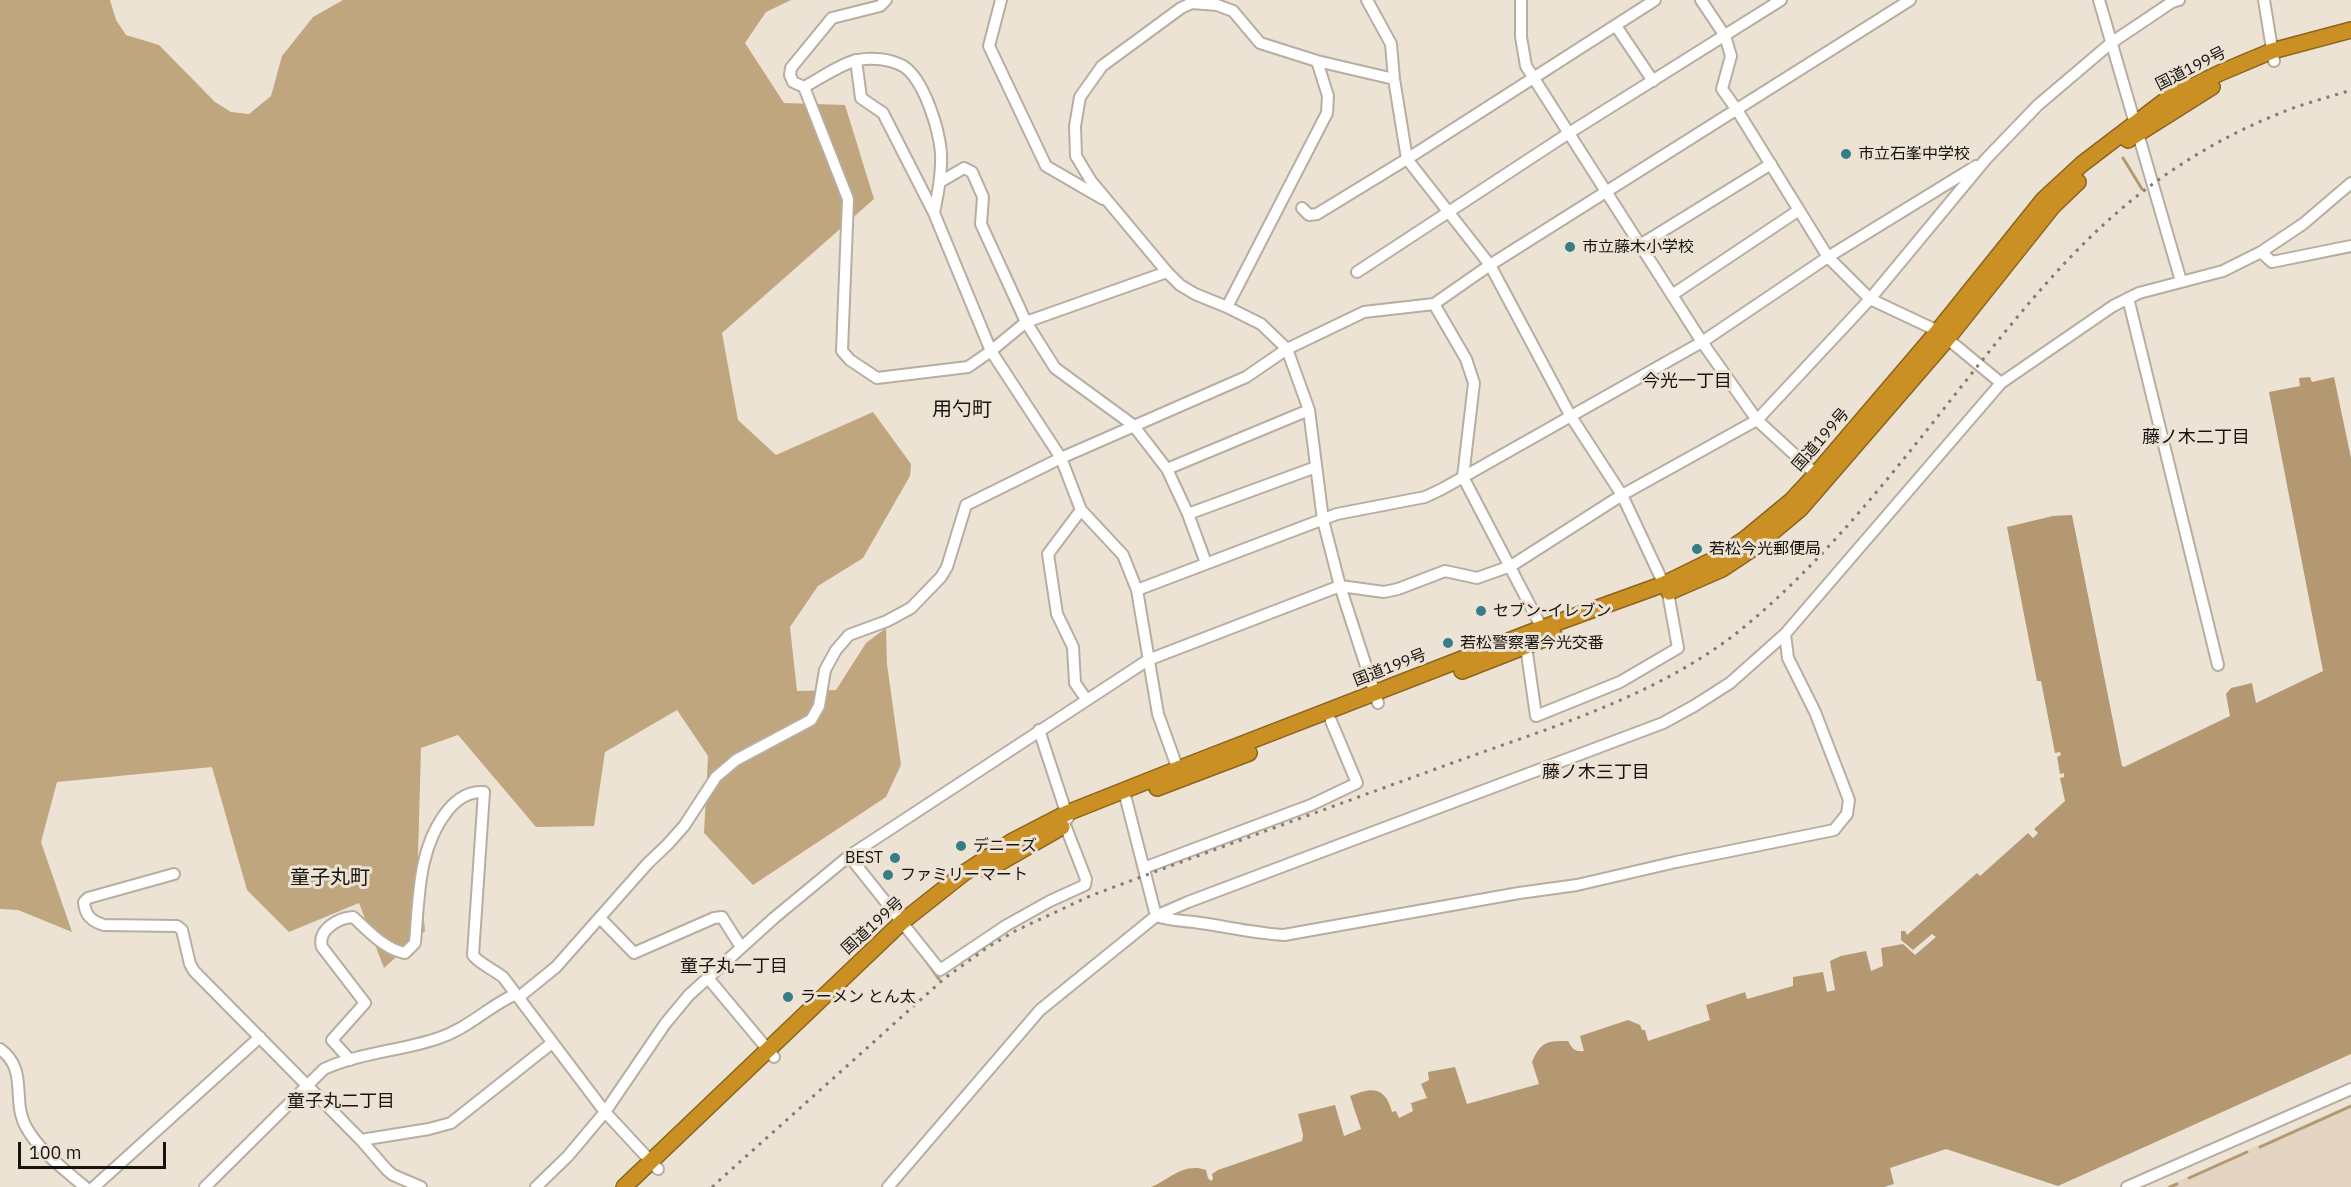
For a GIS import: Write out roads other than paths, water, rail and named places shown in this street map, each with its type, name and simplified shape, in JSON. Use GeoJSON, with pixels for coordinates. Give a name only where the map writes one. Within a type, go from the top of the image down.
{"type":"FeatureCollection","features":[{"type":"Feature","properties":{"kind":"highway","name":"国道199号"},"geometry":{"type":"LineString","coordinates":[[624,1187],[654,1165],[905,926],[977,875],[1067,820],[1179,774],[1544,633],[1722,569],[1752,549],[1800,509],[1820,478],[2053,206],[2136,128],[2273,56],[2351,30]]}},
{"type":"Feature","properties":{"kind":"highway","name":"国道199号"},"geometry":{"type":"LineString","coordinates":[[2273,56],[2351,41]]}},
{"type":"Feature","properties":{"kind":"highway","name":"国道199号"},"geometry":{"type":"LineString","coordinates":[[1067,820],[1126,799],[1179,774],[1331,721],[1376,698],[1526,646],[1544,633]]}},
{"type":"Feature","properties":{"kind":"highway","name":"国道199号"},"geometry":{"type":"LineString","coordinates":[[639,1187],[654,1165]]}},
{"type":"Feature","properties":{"kind":"street"},"geometry":{"type":"LineString","coordinates":[[886,0],[880,6],[832,18],[791,68],[793,82],[804,87],[848,199],[842,351],[850,360],[877,378],[968,367],[1026,322],[1167,272]]}},
{"type":"Feature","properties":{"kind":"street"},"geometry":{"type":"LineString","coordinates":[[1001,0],[989,46],[1046,166],[1108,202]]}},
{"type":"Feature","properties":{"kind":"street"},"geometry":{"type":"LineString","coordinates":[[1367,0],[1391,44],[1394,79],[1407,159],[1490,265],[1570,415],[1622,495],[1666,588],[1678,648],[1620,682],[1536,716],[1526,646]]}},
{"type":"Feature","properties":{"kind":"street"},"geometry":{"type":"LineString","coordinates":[[1521,0],[1520,24],[1526,66],[1702,342],[1757,420],[1820,478]]}},
{"type":"Feature","properties":{"kind":"street"},"geometry":{"type":"LineString","coordinates":[[1302,208],[1309,215],[1317,214],[1655,0]]}},
{"type":"Feature","properties":{"kind":"street"},"geometry":{"type":"LineString","coordinates":[[1701,0],[1725,36],[1731,56],[1722,89],[1828,257],[1870,299],[1942,335],[2001,383]]}},
{"type":"Feature","properties":{"kind":"street"},"geometry":{"type":"LineString","coordinates":[[1357,272],[1569,133],[1781,0]]}},
{"type":"Feature","properties":{"kind":"street"},"geometry":{"type":"LineString","coordinates":[[205,1187],[324,1069],[339,1062],[435,1040],[463,1029],[502,1000],[518,996],[556,967],[684,826],[716,777],[736,760],[811,720],[819,706],[825,670],[836,650],[849,635],[887,621],[910,608],[941,577],[950,558],[966,505],[1061,458],[1246,377],[1287,349],[1364,312],[1434,304],[1490,265],[1737,110],[1897,3],[1910,0]]}},
{"type":"Feature","properties":{"kind":"street"},"geometry":{"type":"LineString","coordinates":[[2099,0],[2181,281]]}},
{"type":"Feature","properties":{"kind":"street"},"geometry":{"type":"LineString","coordinates":[[536,1187],[568,1156],[605,1112],[665,1024],[689,995],[741,947],[849,856],[1148,660],[1340,586],[1384,592],[1445,571],[1477,578],[1511,566],[1622,495],[1757,420],[1870,299],[1986,159],[2038,105],[2111,43],[2172,2],[2180,0]]}},
{"type":"Feature","properties":{"kind":"street"},"geometry":{"type":"LineString","coordinates":[[2264,0],[2273,56]]}},
{"type":"Feature","properties":{"kind":"street"},"geometry":{"type":"LineString","coordinates":[[1376,698],[1340,586],[1323,520],[1309,410],[1287,349],[1261,324],[1195,294],[1167,272],[1091,181],[1076,156],[1075,126],[1080,97],[1102,66],[1178,4],[1217,5],[1233,11],[1260,43],[1317,61],[1394,79]]}},
{"type":"Feature","properties":{"kind":"street"},"geometry":{"type":"LineString","coordinates":[[1616,26],[1653,81]]}},
{"type":"Feature","properties":{"kind":"street"},"geometry":{"type":"LineString","coordinates":[[804,87],[856,60],[874,58],[904,67],[921,89],[934,116],[938,132],[941,154],[940,182],[934,213]]}},
{"type":"Feature","properties":{"kind":"street"},"geometry":{"type":"LineString","coordinates":[[856,60],[861,98],[883,113],[934,213],[991,351],[1061,458],[1081,510],[1123,555],[1137,590],[1158,714],[1179,774]]}},
{"type":"Feature","properties":{"kind":"street"},"geometry":{"type":"LineString","coordinates":[[1227,307],[1327,113],[1328,96],[1317,61]]}},
{"type":"Feature","properties":{"kind":"street"},"geometry":{"type":"LineString","coordinates":[[1137,590],[1337,514],[1425,497],[1702,342],[1828,257],[1986,159]]}},
{"type":"Feature","properties":{"kind":"street"},"geometry":{"type":"LineString","coordinates":[[1640,245],[1771,164]]}},
{"type":"Feature","properties":{"kind":"street"},"geometry":{"type":"LineString","coordinates":[[940,182],[964,168],[972,172],[983,197],[981,224],[1026,322],[1055,368],[1133,426],[1167,469],[1188,514],[1206,563]]}},
{"type":"Feature","properties":{"kind":"street"},"geometry":{"type":"LineString","coordinates":[[888,1187],[1040,1010],[1156,916],[1663,723],[1694,706],[1730,683],[1785,634],[2001,383],[2099,315],[2128,298],[2181,281],[2223,271],[2261,252],[2303,224],[2351,183]]}},
{"type":"Feature","properties":{"kind":"street"},"geometry":{"type":"LineString","coordinates":[[1672,295],[1799,210]]}},
{"type":"Feature","properties":{"kind":"street"},"geometry":{"type":"LineString","coordinates":[[2261,252],[2272,262],[2351,246]]}},
{"type":"Feature","properties":{"kind":"street"},"geometry":{"type":"LineString","coordinates":[[2128,298],[2218,665]]}},
{"type":"Feature","properties":{"kind":"street"},"geometry":{"type":"LineString","coordinates":[[1434,304],[1466,359],[1474,383],[1464,477],[1544,633]]}},
{"type":"Feature","properties":{"kind":"street"},"geometry":{"type":"LineString","coordinates":[[1167,469],[1309,410]]}},
{"type":"Feature","properties":{"kind":"street"},"geometry":{"type":"LineString","coordinates":[[1188,514],[1316,467]]}},
{"type":"Feature","properties":{"kind":"street"},"geometry":{"type":"LineString","coordinates":[[1081,510],[1048,554],[1057,614],[1073,647],[1075,683],[1086,699]]}},
{"type":"Feature","properties":{"kind":"street"},"geometry":{"type":"LineString","coordinates":[[1156,916],[1257,933],[1284,934],[1577,885],[1834,830],[1846,814],[1849,801],[1815,712],[1788,658],[1785,634]]}},
{"type":"Feature","properties":{"kind":"street"},"geometry":{"type":"LineString","coordinates":[[1143,866],[1149,866],[1311,805],[1357,783],[1331,721]]}},
{"type":"Feature","properties":{"kind":"street"},"geometry":{"type":"LineString","coordinates":[[849,856],[940,970],[1007,925],[1085,885],[1086,879],[1039,730]]}},
{"type":"Feature","properties":{"kind":"street"},"geometry":{"type":"LineString","coordinates":[[350,1060],[332,1040],[365,1003],[322,947],[320,939],[323,933],[337,921],[353,917],[387,946],[397,952],[408,951],[415,943],[421,874],[429,841],[441,819],[453,804],[462,796],[484,792],[473,955],[476,961],[491,967],[503,977],[605,1112],[654,1165]]}},
{"type":"Feature","properties":{"kind":"street"},"geometry":{"type":"LineString","coordinates":[[1126,799],[1156,916]]}},
{"type":"Feature","properties":{"kind":"street"},"geometry":{"type":"LineString","coordinates":[[174,873],[88,898],[84,902],[85,913],[94,922],[104,925],[177,926],[182,930],[190,964],[194,971],[393,1175],[421,1187]]}},
{"type":"Feature","properties":{"kind":"street"},"geometry":{"type":"LineString","coordinates":[[600,918],[634,953],[714,918],[722,917],[741,947]]}},
{"type":"Feature","properties":{"kind":"street"},"geometry":{"type":"LineString","coordinates":[[708,978],[771,1054]]}},
{"type":"Feature","properties":{"kind":"street"},"geometry":{"type":"LineString","coordinates":[[94,1187],[260,1037]]}},
{"type":"Feature","properties":{"kind":"street"},"geometry":{"type":"LineString","coordinates":[[361,1140],[429,1129],[451,1123],[552,1042]]}},
{"type":"Feature","properties":{"kind":"street"},"geometry":{"type":"LineString","coordinates":[[0,1049],[15,1063],[25,1125],[47,1155],[85,1187]]}},
{"type":"Feature","properties":{"kind":"street"},"geometry":{"type":"LineString","coordinates":[[2127,1187],[2351,1089]]}},
{"type":"Feature","properties":{"kind":"waterway"},"geometry":{"type":"LineString","coordinates":[[2123,158],[2142,189]]}},
{"type":"Feature","properties":{"kind":"waterway"},"geometry":{"type":"LineString","coordinates":[[921,954],[939,979]]}},
{"type":"Feature","properties":{"kind":"waterway"},"geometry":{"type":"LineString","coordinates":[[2260,1147],[2351,1106]]}},
{"type":"Feature","properties":{"kind":"waterway"},"geometry":{"type":"LineString","coordinates":[[2189,1178],[2247,1152]]}},
{"type":"Feature","properties":{"kind":"waterway"},"geometry":{"type":"LineString","coordinates":[[2170,1187],[2177,1184]]}},
{"type":"Feature","properties":{"kind":"railway"},"geometry":{"type":"LineString","coordinates":[[712,1187],[945,978],[1015,931],[1090,896],[1600,709],[1637,693],[1706,655],[1772,603],[1836,538],[2039,292],[2103,225],[2150,186],[2180,165],[2228,137],[2287,110],[2351,90]]}},
{"type":"Feature","properties":{"kind":"place","name":"市立石峯中学校"},"geometry":{"type":"Point","coordinates":[1846,154]}},
{"type":"Feature","properties":{"kind":"place","name":"市立藤木小学校"},"geometry":{"type":"Point","coordinates":[1570,247]}},
{"type":"Feature","properties":{"kind":"place","name":"若松今光郵便局"},"geometry":{"type":"Point","coordinates":[1697,549]}},
{"type":"Feature","properties":{"kind":"place","name":"セブン-イレブン"},"geometry":{"type":"Point","coordinates":[1481,611]}},
{"type":"Feature","properties":{"kind":"place","name":"若松警察署今光交番"},"geometry":{"type":"Point","coordinates":[1448,643]}},
{"type":"Feature","properties":{"kind":"place","name":"デニーズ"},"geometry":{"type":"Point","coordinates":[961,846]}},
{"type":"Feature","properties":{"kind":"place","name":"BEST"},"geometry":{"type":"Point","coordinates":[895,858]}},
{"type":"Feature","properties":{"kind":"place","name":"ファミリーマート"},"geometry":{"type":"Point","coordinates":[888,875]}},
{"type":"Feature","properties":{"kind":"place","name":"ラーメン とん太"},"geometry":{"type":"Point","coordinates":[788,997]}},
{"type":"Feature","properties":{"kind":"district","name":"今光一丁目"},"geometry":{"type":"Point","coordinates":[1687,382]}},
{"type":"Feature","properties":{"kind":"district","name":"用勺町"},"geometry":{"type":"Point","coordinates":[962,410]}},
{"type":"Feature","properties":{"kind":"district","name":"藤ノ木二丁目"},"geometry":{"type":"Point","coordinates":[2196,438]}},
{"type":"Feature","properties":{"kind":"district","name":"藤ノ木三丁目"},"geometry":{"type":"Point","coordinates":[1596,773]}},
{"type":"Feature","properties":{"kind":"district","name":"童子丸町"},"geometry":{"type":"Point","coordinates":[330,878]}},
{"type":"Feature","properties":{"kind":"district","name":"童子丸一丁目"},"geometry":{"type":"Point","coordinates":[734,967]}},
{"type":"Feature","properties":{"kind":"district","name":"童子丸二丁目"},"geometry":{"type":"Point","coordinates":[341,1102]}}]}
